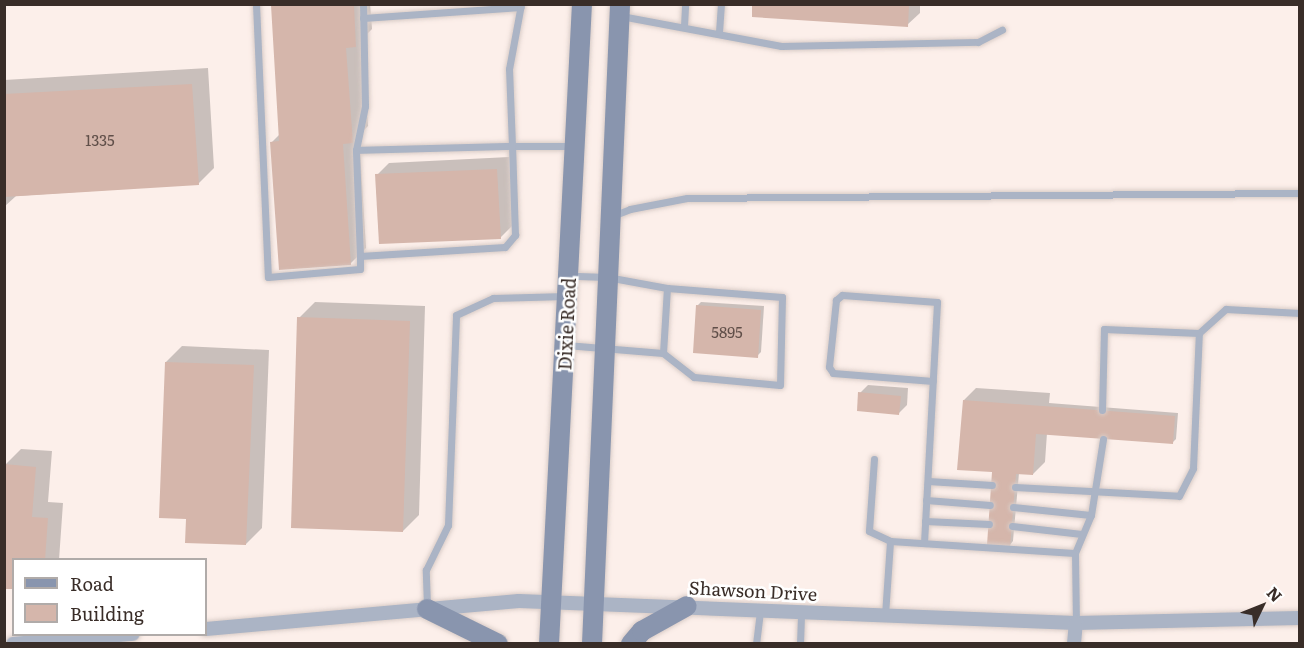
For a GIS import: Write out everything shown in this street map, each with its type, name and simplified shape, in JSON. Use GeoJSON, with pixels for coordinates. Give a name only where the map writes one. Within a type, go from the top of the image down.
{"type":"FeatureCollection","features":[{"type":"Feature","properties":{"kind":"main road","name":"Dixie Road"},"geometry":{"type":"LineString","coordinates":[[549,644],[582,4]]}},
{"type":"Feature","properties":{"kind":"main road","name":"Dixie Road"},"geometry":{"type":"LineString","coordinates":[[592,644],[619,10]]}},
{"type":"Feature","properties":{"kind":"main road"},"geometry":{"type":"LineString","coordinates":[[631,644],[642,631],[687,606]]}},
{"type":"Feature","properties":{"kind":"main road"},"geometry":{"type":"LineString","coordinates":[[427,609],[498,644]]}},
{"type":"Feature","properties":{"kind":"street","name":"Shawson Drive"},"geometry":{"type":"LineString","coordinates":[[207,629],[519,601],[595,602],[1076,623],[1299,618]]}},
{"type":"Feature","properties":{"kind":"street"},"geometry":{"type":"LineString","coordinates":[[1074,644],[1076,623]]}},
{"type":"Feature","properties":{"kind":"street"},"geometry":{"type":"LineString","coordinates":[[13,644],[109,636]]}},
{"type":"Feature","properties":{"kind":"lane"},"geometry":{"type":"LineString","coordinates":[[256,4],[268,277],[360,269],[356,150],[365,106],[363,4]]}},
{"type":"Feature","properties":{"kind":"lane"},"geometry":{"type":"LineString","coordinates":[[684,26],[685,4]]}},
{"type":"Feature","properties":{"kind":"lane"},"geometry":{"type":"LineString","coordinates":[[719,32],[721,4]]}},
{"type":"Feature","properties":{"kind":"lane"},"geometry":{"type":"LineString","coordinates":[[360,256],[505,246],[512,242],[515,235],[509,69],[521,6],[363,18]]}},
{"type":"Feature","properties":{"kind":"lane"},"geometry":{"type":"LineString","coordinates":[[619,10],[781,46],[978,42],[1002,30]]}},
{"type":"Feature","properties":{"kind":"lane"},"geometry":{"type":"LineString","coordinates":[[356,150],[576,146]]}},
{"type":"Feature","properties":{"kind":"lane"},"geometry":{"type":"LineString","coordinates":[[610,217],[630,209],[687,198],[1299,193]]}},
{"type":"Feature","properties":{"kind":"lane"},"geometry":{"type":"LineString","coordinates":[[566,345],[663,353],[694,377],[780,385],[782,297],[667,288],[607,277],[569,276]]}},
{"type":"Feature","properties":{"kind":"lane"},"geometry":{"type":"LineString","coordinates":[[663,353],[667,288]]}},
{"type":"Feature","properties":{"kind":"lane"},"geometry":{"type":"LineString","coordinates":[[924,543],[928,481],[937,302],[842,295],[836,300],[829,367],[833,374],[933,381]]}},
{"type":"Feature","properties":{"kind":"lane"},"geometry":{"type":"LineString","coordinates":[[427,609],[426,570],[448,525],[456,315],[493,298],[568,296]]}},
{"type":"Feature","properties":{"kind":"lane"},"geometry":{"type":"LineString","coordinates":[[1102,410],[1104,329],[1199,333],[1226,309],[1299,313]]}},
{"type":"Feature","properties":{"kind":"lane"},"geometry":{"type":"LineString","coordinates":[[1015,487],[1095,494],[1179,496],[1193,468],[1199,333]]}},
{"type":"Feature","properties":{"kind":"lane"},"geometry":{"type":"LineString","coordinates":[[1076,623],[1075,554],[1091,515],[1102,439]]}},
{"type":"Feature","properties":{"kind":"lane"},"geometry":{"type":"LineString","coordinates":[[874,459],[869,531],[890,541],[1075,554]]}},
{"type":"Feature","properties":{"kind":"lane"},"geometry":{"type":"LineString","coordinates":[[928,481],[992,485]]}},
{"type":"Feature","properties":{"kind":"lane"},"geometry":{"type":"LineString","coordinates":[[926,500],[990,505]]}},
{"type":"Feature","properties":{"kind":"lane"},"geometry":{"type":"LineString","coordinates":[[1013,507],[1091,515]]}},
{"type":"Feature","properties":{"kind":"lane"},"geometry":{"type":"LineString","coordinates":[[925,521],[989,524]]}},
{"type":"Feature","properties":{"kind":"lane"},"geometry":{"type":"LineString","coordinates":[[1012,526],[1082,534]]}},
{"type":"Feature","properties":{"kind":"lane"},"geometry":{"type":"LineString","coordinates":[[885,615],[890,541]]}},
{"type":"Feature","properties":{"kind":"lane"},"geometry":{"type":"LineString","coordinates":[[756,644],[760,609]]}},
{"type":"Feature","properties":{"kind":"lane"},"geometry":{"type":"LineString","coordinates":[[800,644],[801,611]]}},
{"type":"Feature","properties":{"kind":"building"},"geometry":{"type":"Polygon","coordinates":[[[271,5],[354,5],[356,47],[346,48],[353,143],[343,144],[351,265],[279,270],[270,142],[279,141],[271,5]]]}},
{"type":"Feature","properties":{"kind":"building"},"geometry":{"type":"Polygon","coordinates":[[[752,5],[909,5],[908,27],[752,17],[752,5]]]}},
{"type":"Feature","properties":{"kind":"building"},"geometry":{"type":"Polygon","coordinates":[[[192,84],[199,185],[4,197],[4,94],[192,84]]]}},
{"type":"Feature","properties":{"kind":"building"},"geometry":{"type":"Polygon","coordinates":[[[497,169],[501,239],[379,244],[375,174],[497,169]]]}},
{"type":"Feature","properties":{"kind":"building"},"geometry":{"type":"Polygon","coordinates":[[[696,305],[761,310],[758,358],[693,353],[696,305]]]}},
{"type":"Feature","properties":{"kind":"building"},"geometry":{"type":"Polygon","coordinates":[[[297,317],[410,321],[403,532],[291,528],[297,317]]]}},
{"type":"Feature","properties":{"kind":"building"},"geometry":{"type":"Polygon","coordinates":[[[165,362],[254,365],[246,545],[185,543],[186,519],[159,518],[165,362]]]}},
{"type":"Feature","properties":{"kind":"building"},"geometry":{"type":"Polygon","coordinates":[[[858,392],[901,396],[899,415],[857,411],[858,392]]]}},
{"type":"Feature","properties":{"kind":"building"},"geometry":{"type":"Polygon","coordinates":[[[963,400],[1175,416],[1173,444],[1036,434],[1033,475],[1016,474],[1010,547],[987,545],[992,472],[957,470],[963,400]]]}},
{"type":"Feature","properties":{"kind":"building"},"geometry":{"type":"Polygon","coordinates":[[[4,464],[36,467],[32,517],[48,518],[45,558],[12,558],[12,589],[4,589],[4,464]]]}}]}
